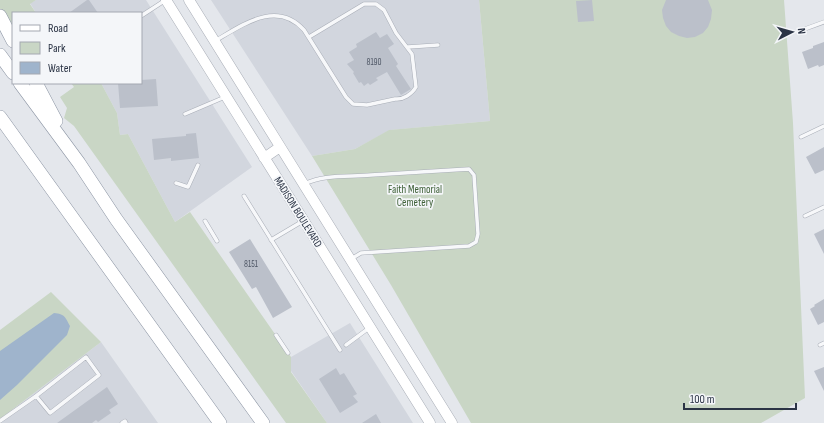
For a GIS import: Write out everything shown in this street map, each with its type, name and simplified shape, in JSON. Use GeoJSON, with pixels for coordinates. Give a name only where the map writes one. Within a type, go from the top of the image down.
{"type":"FeatureCollection","features":[{"type":"Feature","properties":{"kind":"highway"},"geometry":{"type":"LineString","coordinates":[[0,16],[12,38]]}},
{"type":"Feature","properties":{"kind":"highway"},"geometry":{"type":"LineString","coordinates":[[0,55],[12,72]]}},
{"type":"Feature","properties":{"kind":"highway"},"geometry":{"type":"LineString","coordinates":[[21,84],[79,163],[116,219],[263,423]]}},
{"type":"Feature","properties":{"kind":"highway"},"geometry":{"type":"LineString","coordinates":[[37,84],[79,163]]}},
{"type":"Feature","properties":{"kind":"highway"},"geometry":{"type":"LineString","coordinates":[[0,117],[220,423]]}},
{"type":"Feature","properties":{"kind":"highway"},"geometry":{"type":"LineString","coordinates":[[0,121],[11,132]]}},
{"type":"Feature","properties":{"kind":"main road","name":"MADISON BOULEVARD"},"geometry":{"type":"LineString","coordinates":[[165,0],[430,423]]}},
{"type":"Feature","properties":{"kind":"main road","name":"MADISON BOULEVARD"},"geometry":{"type":"LineString","coordinates":[[192,1],[214,42],[452,423]]}},
{"type":"Feature","properties":{"kind":"main road"},"geometry":{"type":"LineString","coordinates":[[264,158],[280,147]]}},
{"type":"Feature","properties":{"kind":"lane"},"geometry":{"type":"LineString","coordinates":[[142,15],[165,0]]}},
{"type":"Feature","properties":{"kind":"lane"},"geometry":{"type":"LineString","coordinates":[[214,42],[255,17],[273,13],[284,14],[298,23],[346,97],[353,104],[367,105],[400,99],[414,92],[416,87],[412,54],[396,33],[384,10],[376,4],[364,4],[308,37]]}},
{"type":"Feature","properties":{"kind":"lane"},"geometry":{"type":"LineString","coordinates":[[802,30],[824,22]]}},
{"type":"Feature","properties":{"kind":"lane"},"geometry":{"type":"LineString","coordinates":[[408,47],[438,45]]}},
{"type":"Feature","properties":{"kind":"lane"},"geometry":{"type":"LineString","coordinates":[[185,114],[226,96]]}},
{"type":"Feature","properties":{"kind":"lane"},"geometry":{"type":"LineString","coordinates":[[801,137],[824,126]]}},
{"type":"Feature","properties":{"kind":"lane"},"geometry":{"type":"LineString","coordinates":[[176,183],[188,187],[198,165]]}},
{"type":"Feature","properties":{"kind":"lane"},"geometry":{"type":"LineString","coordinates":[[303,184],[314,179],[324,177],[370,176],[419,171],[469,169],[474,175],[478,234],[476,242],[469,246],[361,254],[350,260]]}},
{"type":"Feature","properties":{"kind":"lane"},"geometry":{"type":"LineString","coordinates":[[244,196],[340,350]]}},
{"type":"Feature","properties":{"kind":"lane"},"geometry":{"type":"LineString","coordinates":[[805,216],[824,207]]}},
{"type":"Feature","properties":{"kind":"lane"},"geometry":{"type":"LineString","coordinates":[[205,221],[217,241]]}},
{"type":"Feature","properties":{"kind":"lane"},"geometry":{"type":"LineString","coordinates":[[272,240],[304,221]]}},
{"type":"Feature","properties":{"kind":"lane"},"geometry":{"type":"LineString","coordinates":[[346,345],[370,328]]}},
{"type":"Feature","properties":{"kind":"lane"},"geometry":{"type":"LineString","coordinates":[[276,335],[288,353]]}},
{"type":"Feature","properties":{"kind":"lane"},"geometry":{"type":"LineString","coordinates":[[0,421],[36,396],[86,357],[99,375],[50,413],[36,396]]}},
{"type":"Feature","properties":{"kind":"lane"},"geometry":{"type":"LineString","coordinates":[[122,423],[125,421],[126,423]]}},
{"type":"Feature","properties":{"kind":"shaded area"},"geometry":{"type":"Polygon","coordinates":[[[36,0],[146,0],[252,167],[175,222],[128,134],[120,135],[117,113],[102,84],[142,84],[142,12],[35,12],[30,3],[36,0]]]}},
{"type":"Feature","properties":{"kind":"shaded area"},"geometry":{"type":"Polygon","coordinates":[[[211,0],[479,0],[490,121],[390,130],[355,149],[312,156],[211,0]]]}},
{"type":"Feature","properties":{"kind":"shaded area"},"geometry":{"type":"Polygon","coordinates":[[[350,323],[413,423],[327,423],[291,371],[291,357],[350,323]]]}},
{"type":"Feature","properties":{"kind":"shaded area"},"geometry":{"type":"Polygon","coordinates":[[[101,342],[158,423],[0,423],[0,419],[101,342]]]}},
{"type":"Feature","properties":{"kind":"green space"},"geometry":{"type":"Polygon","coordinates":[[[0,0],[36,0],[30,4],[35,12],[12,12],[12,29],[0,11],[0,0]]]}},
{"type":"Feature","properties":{"kind":"green space","name":"Faith Memorial Cemetery"},"geometry":{"type":"Polygon","coordinates":[[[479,0],[784,0],[793,123],[805,398],[761,423],[471,423],[391,285],[312,156],[355,149],[389,130],[490,121],[479,0]]]}},
{"type":"Feature","properties":{"kind":"green space"},"geometry":{"type":"Polygon","coordinates":[[[72,84],[102,84],[117,113],[120,135],[128,134],[175,222],[190,212],[291,357],[291,372],[327,423],[286,423],[74,126],[64,118],[67,108],[60,97],[74,87],[72,84]]]}},
{"type":"Feature","properties":{"kind":"green space"},"geometry":{"type":"Polygon","coordinates":[[[51,292],[101,342],[0,419],[0,330],[51,292]]]}},
{"type":"Feature","properties":{"kind":"water"},"geometry":{"type":"Polygon","coordinates":[[[54,313],[63,315],[67,320],[70,326],[67,335],[0,400],[0,351],[54,313]]]}},
{"type":"Feature","properties":{"kind":"building"},"geometry":{"type":"Polygon","coordinates":[[[89,0],[97,12],[70,12],[89,0]]]}},
{"type":"Feature","properties":{"kind":"building"},"geometry":{"type":"Polygon","coordinates":[[[592,0],[594,21],[578,22],[576,1],[592,0]]]}},
{"type":"Feature","properties":{"kind":"building"},"geometry":{"type":"Polygon","coordinates":[[[666,0],[708,0],[712,10],[708,27],[703,33],[695,37],[687,38],[671,32],[666,26],[663,18],[662,10],[666,0]]]}},
{"type":"Feature","properties":{"kind":"building"},"geometry":{"type":"Polygon","coordinates":[[[376,32],[380,38],[387,34],[394,44],[388,48],[398,64],[396,66],[411,89],[401,95],[387,72],[376,78],[378,80],[370,85],[368,83],[364,86],[361,82],[359,83],[353,73],[354,72],[347,64],[354,60],[349,52],[357,47],[356,44],[376,32]]]}},
{"type":"Feature","properties":{"kind":"building"},"geometry":{"type":"Polygon","coordinates":[[[824,42],[824,65],[819,67],[818,65],[808,69],[802,52],[824,42]]]}},
{"type":"Feature","properties":{"kind":"building"},"geometry":{"type":"Polygon","coordinates":[[[156,79],[158,106],[120,108],[118,84],[142,84],[142,80],[156,79]]]}},
{"type":"Feature","properties":{"kind":"building"},"geometry":{"type":"Polygon","coordinates":[[[196,133],[199,158],[171,161],[171,158],[154,160],[152,139],[186,136],[186,134],[196,133]]]}},
{"type":"Feature","properties":{"kind":"building"},"geometry":{"type":"Polygon","coordinates":[[[824,147],[824,170],[815,174],[806,157],[824,147]]]}},
{"type":"Feature","properties":{"kind":"building"},"geometry":{"type":"Polygon","coordinates":[[[824,229],[824,254],[814,234],[824,229]]]}},
{"type":"Feature","properties":{"kind":"building"},"geometry":{"type":"Polygon","coordinates":[[[250,239],[292,307],[273,318],[256,287],[252,289],[229,252],[250,239]]]}},
{"type":"Feature","properties":{"kind":"building"},"geometry":{"type":"Polygon","coordinates":[[[824,299],[824,322],[818,325],[810,309],[824,299]]]}},
{"type":"Feature","properties":{"kind":"building"},"geometry":{"type":"Polygon","coordinates":[[[824,367],[824,391],[814,371],[824,367]]]}},
{"type":"Feature","properties":{"kind":"building"},"geometry":{"type":"Polygon","coordinates":[[[336,368],[340,375],[344,373],[357,394],[353,396],[358,402],[340,413],[319,379],[336,368]]]}},
{"type":"Feature","properties":{"kind":"building"},"geometry":{"type":"Polygon","coordinates":[[[107,387],[118,404],[109,410],[111,413],[98,422],[96,420],[92,423],[57,423],[107,387]]]}},
{"type":"Feature","properties":{"kind":"building"},"geometry":{"type":"Polygon","coordinates":[[[376,414],[381,423],[362,423],[376,414]]]}}]}
